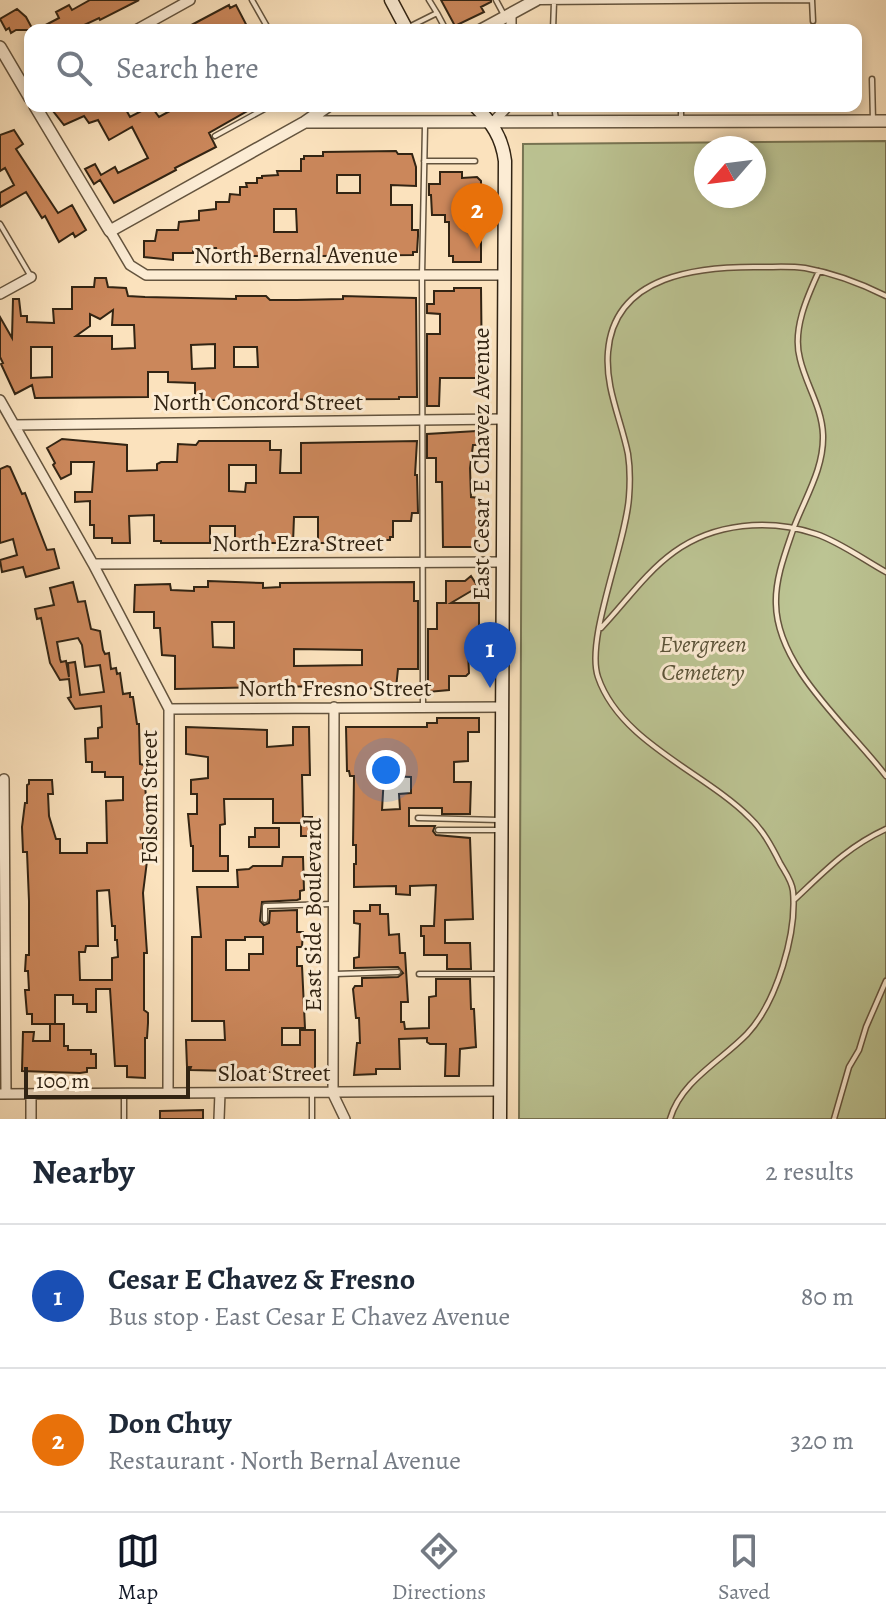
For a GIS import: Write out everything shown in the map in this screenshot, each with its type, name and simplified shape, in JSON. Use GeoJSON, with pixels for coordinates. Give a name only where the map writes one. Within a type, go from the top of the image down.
{"type":"FeatureCollection","features":[{"type":"Feature","properties":{"kind":"main road"},"geometry":{"type":"LineString","coordinates":[[391,0],[403,24]]}},
{"type":"Feature","properties":{"kind":"main road","name":"East Cesar E Chavez Avenue"},"geometry":{"type":"LineString","coordinates":[[481,112],[499,136],[505,161],[500,1119]]}},
{"type":"Feature","properties":{"kind":"street"},"geometry":{"type":"LineString","coordinates":[[147,24],[190,0]]}},
{"type":"Feature","properties":{"kind":"street"},"geometry":{"type":"LineString","coordinates":[[493,24],[534,1]]}},
{"type":"Feature","properties":{"kind":"street"},"geometry":{"type":"LineString","coordinates":[[508,16],[510,24]]}},
{"type":"Feature","properties":{"kind":"street"},"geometry":{"type":"LineString","coordinates":[[0,47],[24,86]]}},
{"type":"Feature","properties":{"kind":"street"},"geometry":{"type":"LineString","coordinates":[[39,112],[110,231],[317,112]]}},
{"type":"Feature","properties":{"kind":"street"},"geometry":{"type":"LineString","coordinates":[[492,123],[502,112]]}},
{"type":"Feature","properties":{"kind":"street"},"geometry":{"type":"LineString","coordinates":[[311,115],[492,123],[886,121]]}},
{"type":"Feature","properties":{"kind":"street","name":"North Bernal Avenue"},"geometry":{"type":"LineString","coordinates":[[110,231],[130,265],[146,275],[504,275]]}},
{"type":"Feature","properties":{"kind":"street"},"geometry":{"type":"LineString","coordinates":[[0,294],[31,277]]}},
{"type":"Feature","properties":{"kind":"street","name":"Folsom Street"},"geometry":{"type":"LineString","coordinates":[[0,400],[93,564],[169,709],[168,1093]]}},
{"type":"Feature","properties":{"kind":"street","name":"North Concord Street"},"geometry":{"type":"LineString","coordinates":[[14,425],[503,419]]}},
{"type":"Feature","properties":{"kind":"street","name":"North Ezra Street"},"geometry":{"type":"LineString","coordinates":[[93,564],[503,562]]}},
{"type":"Feature","properties":{"kind":"street","name":"East Side Boulevard"},"geometry":{"type":"LineString","coordinates":[[334,707],[333,1094],[345,1119]]}},
{"type":"Feature","properties":{"kind":"street","name":"North Fresno Street"},"geometry":{"type":"LineString","coordinates":[[169,709],[502,707]]}},
{"type":"Feature","properties":{"kind":"street"},"geometry":{"type":"LineString","coordinates":[[3,1094],[4,779]]}},
{"type":"Feature","properties":{"kind":"street","name":"Sloat Street"},"geometry":{"type":"LineString","coordinates":[[3,1094],[500,1091]]}},
{"type":"Feature","properties":{"kind":"street"},"geometry":{"type":"LineString","coordinates":[[219,1119],[220,1093]]}},
{"type":"Feature","properties":{"kind":"street"},"geometry":{"type":"LineString","coordinates":[[31,1094],[31,1119]]}},
{"type":"Feature","properties":{"kind":"lane"},"geometry":{"type":"LineString","coordinates":[[252,0],[266,24]]}},
{"type":"Feature","properties":{"kind":"lane"},"geometry":{"type":"LineString","coordinates":[[429,0],[443,24]]}},
{"type":"Feature","properties":{"kind":"lane"},"geometry":{"type":"LineString","coordinates":[[496,0],[508,16]]}},
{"type":"Feature","properties":{"kind":"lane"},"geometry":{"type":"LineString","coordinates":[[534,1],[812,0],[813,21]]}},
{"type":"Feature","properties":{"kind":"lane"},"geometry":{"type":"LineString","coordinates":[[553,24],[554,2]]}},
{"type":"Feature","properties":{"kind":"lane"},"geometry":{"type":"LineString","coordinates":[[417,24],[437,13]]}},
{"type":"Feature","properties":{"kind":"lane"},"geometry":{"type":"LineString","coordinates":[[872,79],[873,121]]}},
{"type":"Feature","properties":{"kind":"lane"},"geometry":{"type":"LineString","coordinates":[[215,136],[259,112]]}},
{"type":"Feature","properties":{"kind":"lane"},"geometry":{"type":"LineString","coordinates":[[555,112],[557,123]]}},
{"type":"Feature","properties":{"kind":"lane"},"geometry":{"type":"LineString","coordinates":[[681,112],[681,122]]}},
{"type":"Feature","properties":{"kind":"lane"},"geometry":{"type":"LineString","coordinates":[[423,707],[422,275],[425,121]]}},
{"type":"Feature","properties":{"kind":"lane"},"geometry":{"type":"LineString","coordinates":[[424,161],[475,161]]}},
{"type":"Feature","properties":{"kind":"lane"},"geometry":{"type":"LineString","coordinates":[[0,224],[31,277]]}},
{"type":"Feature","properties":{"kind":"lane"},"geometry":{"type":"LineString","coordinates":[[670,1119],[682,1094],[749,1033],[772,997],[785,963],[793,886],[769,842],[750,818],[635,730],[608,698],[598,678],[593,657],[623,536],[629,497],[629,456],[608,380],[608,349],[617,316],[629,301],[673,276],[703,269],[724,266],[802,267],[864,285],[886,296]]}},
{"type":"Feature","properties":{"kind":"lane"},"geometry":{"type":"LineString","coordinates":[[819,271],[809,293],[797,340],[800,359],[821,417],[823,450],[819,469],[794,528],[779,576],[776,601],[784,640],[806,680],[886,776]]}},
{"type":"Feature","properties":{"kind":"lane"},"geometry":{"type":"LineString","coordinates":[[599,629],[636,587],[673,553],[709,533],[737,526],[778,526],[818,534],[886,572]]}},
{"type":"Feature","properties":{"kind":"lane"},"geometry":{"type":"LineString","coordinates":[[418,818],[501,825]]}},
{"type":"Feature","properties":{"kind":"lane"},"geometry":{"type":"LineString","coordinates":[[438,830],[501,825]]}},
{"type":"Feature","properties":{"kind":"lane"},"geometry":{"type":"LineString","coordinates":[[793,901],[836,859],[864,839],[886,829]]}},
{"type":"Feature","properties":{"kind":"lane"},"geometry":{"type":"LineString","coordinates":[[265,920],[265,906],[333,904]]}},
{"type":"Feature","properties":{"kind":"lane"},"geometry":{"type":"LineString","coordinates":[[333,974],[398,972]]}},
{"type":"Feature","properties":{"kind":"lane"},"geometry":{"type":"LineString","coordinates":[[419,974],[500,974]]}},
{"type":"Feature","properties":{"kind":"lane"},"geometry":{"type":"LineString","coordinates":[[834,1119],[849,1067],[859,1050],[886,981]]}},
{"type":"Feature","properties":{"kind":"lane"},"geometry":{"type":"LineString","coordinates":[[124,1093],[124,1119]]}},
{"type":"Feature","properties":{"kind":"lane"},"geometry":{"type":"LineString","coordinates":[[312,1094],[312,1119]]}},
{"type":"Feature","properties":{"kind":"green space","name":"Evergreen Cemetery"},"geometry":{"type":"Polygon","coordinates":[[[886,141],[886,1119],[519,1119],[523,144],[694,143],[694,208],[766,208],[766,142],[886,141]]]}},
{"type":"Feature","properties":{"kind":"building"},"geometry":{"type":"Polygon","coordinates":[[[90,0],[139,0],[86,24],[48,24],[59,18],[56,12],[69,5],[72,10],[90,0]]]}},
{"type":"Feature","properties":{"kind":"building"},"geometry":{"type":"Polygon","coordinates":[[[441,0],[491,0],[481,7],[484,12],[454,24],[441,0]]]}},
{"type":"Feature","properties":{"kind":"building"},"geometry":{"type":"Polygon","coordinates":[[[229,5],[230,8],[236,5],[246,24],[193,24],[229,5]]]}},
{"type":"Feature","properties":{"kind":"building"},"geometry":{"type":"Polygon","coordinates":[[[17,9],[30,24],[24,24],[24,30],[11,33],[0,19],[17,9]]]}},
{"type":"Feature","properties":{"kind":"building"},"geometry":{"type":"Polygon","coordinates":[[[54,112],[127,112],[130,117],[140,112],[155,112],[159,117],[168,112],[246,112],[209,133],[216,147],[114,203],[100,180],[94,184],[85,169],[95,164],[101,175],[115,167],[118,173],[148,158],[132,127],[109,140],[98,120],[89,123],[84,116],[64,125],[54,112]]]}},
{"type":"Feature","properties":{"kind":"building"},"geometry":{"type":"Polygon","coordinates":[[[14,130],[23,144],[16,149],[58,213],[72,205],[86,230],[75,237],[73,233],[59,242],[45,216],[42,218],[26,192],[0,207],[0,193],[14,185],[5,168],[0,171],[0,135],[14,130]]]}},
{"type":"Feature","properties":{"kind":"building"},"geometry":{"type":"Polygon","coordinates":[[[396,151],[398,154],[412,154],[416,186],[391,185],[391,205],[412,205],[412,230],[418,230],[417,252],[413,255],[321,256],[321,253],[286,253],[286,256],[239,256],[218,255],[216,248],[193,248],[193,253],[173,253],[173,260],[144,257],[144,241],[155,241],[157,230],[178,230],[179,222],[199,220],[199,211],[216,209],[216,202],[229,202],[230,194],[240,195],[240,187],[247,187],[246,183],[257,183],[257,178],[262,176],[278,175],[277,171],[301,171],[304,156],[323,156],[323,152],[396,151]],[[337,175],[337,193],[360,193],[360,175],[337,175]],[[274,209],[274,232],[297,232],[296,209],[274,209]]]}},
{"type":"Feature","properties":{"kind":"building"},"geometry":{"type":"Polygon","coordinates":[[[440,172],[462,172],[462,178],[477,177],[481,181],[481,262],[453,262],[453,256],[449,256],[449,222],[445,222],[445,215],[432,215],[429,195],[429,184],[440,184],[440,172]]]}},
{"type":"Feature","properties":{"kind":"building"},"geometry":{"type":"Polygon","coordinates":[[[95,278],[106,278],[108,287],[126,288],[128,296],[236,299],[236,296],[266,296],[270,300],[343,299],[343,296],[416,298],[417,397],[195,400],[195,383],[168,382],[168,372],[148,372],[148,397],[35,398],[32,385],[15,394],[0,357],[0,317],[12,338],[13,299],[19,299],[21,316],[27,316],[27,322],[54,323],[53,309],[72,309],[72,287],[94,287],[95,278]],[[113,310],[100,319],[90,314],[90,326],[76,336],[112,336],[112,349],[135,348],[134,325],[112,325],[113,310]],[[215,344],[191,345],[192,369],[215,368],[215,344]],[[31,347],[31,378],[52,377],[52,347],[31,347]],[[234,347],[234,367],[258,367],[257,347],[234,347]]]}},
{"type":"Feature","properties":{"kind":"building"},"geometry":{"type":"Polygon","coordinates":[[[454,288],[481,288],[482,378],[440,378],[439,406],[427,406],[427,334],[440,334],[440,314],[427,313],[427,304],[434,304],[434,291],[454,291],[454,288]]]}},
{"type":"Feature","properties":{"kind":"building"},"geometry":{"type":"Polygon","coordinates":[[[477,431],[480,445],[473,445],[470,468],[471,497],[479,498],[479,547],[443,547],[442,482],[436,482],[436,458],[427,458],[427,434],[477,431]]]}},
{"type":"Feature","properties":{"kind":"building"},"geometry":{"type":"Polygon","coordinates":[[[62,439],[127,445],[127,471],[157,470],[157,464],[161,462],[177,462],[178,444],[270,441],[270,450],[281,450],[280,473],[301,473],[301,443],[417,441],[415,475],[418,513],[412,513],[411,521],[393,521],[393,537],[390,540],[327,540],[327,543],[318,543],[318,517],[294,517],[293,543],[240,543],[235,541],[235,526],[210,526],[210,543],[161,543],[154,541],[154,515],[129,516],[130,543],[112,543],[112,538],[94,538],[94,525],[90,525],[90,501],[75,502],[75,492],[92,492],[94,462],[71,462],[71,474],[61,479],[47,448],[62,439]],[[229,465],[229,491],[245,492],[246,483],[256,483],[256,465],[229,465]]]}},
{"type":"Feature","properties":{"kind":"building"},"geometry":{"type":"Polygon","coordinates":[[[7,466],[22,494],[25,493],[47,550],[54,549],[59,568],[26,577],[23,567],[2,572],[0,560],[17,555],[13,539],[0,543],[0,469],[7,466]]]}},
{"type":"Feature","properties":{"kind":"building"},"geometry":{"type":"Polygon","coordinates":[[[471,576],[478,587],[451,603],[479,603],[479,652],[468,652],[469,673],[466,676],[449,676],[449,690],[428,692],[428,629],[437,629],[437,603],[446,603],[446,581],[465,581],[471,576]]]}},
{"type":"Feature","properties":{"kind":"building"},"geometry":{"type":"Polygon","coordinates":[[[208,581],[263,583],[263,588],[280,587],[280,583],[414,582],[414,601],[418,601],[418,669],[398,669],[396,688],[175,689],[175,656],[162,655],[160,628],[154,628],[154,612],[134,612],[135,585],[170,584],[171,590],[194,591],[194,587],[208,587],[208,581]],[[212,622],[213,647],[234,648],[234,622],[212,622]],[[294,649],[294,666],[362,665],[362,650],[294,649]]]}},
{"type":"Feature","properties":{"kind":"building"},"geometry":{"type":"Polygon","coordinates":[[[73,582],[78,602],[85,601],[91,629],[100,631],[103,650],[105,654],[109,653],[111,669],[116,668],[117,674],[120,673],[123,694],[130,693],[133,697],[139,724],[140,764],[144,765],[146,799],[146,838],[143,838],[143,861],[147,861],[143,893],[147,953],[144,953],[144,1010],[148,1013],[145,1078],[127,1077],[127,1066],[115,1066],[110,989],[96,989],[96,1012],[87,1012],[87,1004],[73,1004],[73,995],[55,995],[55,1024],[32,1024],[32,1014],[27,1014],[25,990],[29,990],[28,971],[25,971],[26,955],[29,955],[29,901],[27,852],[23,852],[22,827],[29,780],[52,780],[53,794],[48,794],[49,816],[56,839],[60,839],[60,853],[87,853],[87,843],[107,843],[106,801],[123,800],[123,777],[105,777],[105,772],[92,772],[92,762],[86,762],[85,739],[98,738],[98,728],[102,727],[101,706],[75,709],[68,698],[71,697],[69,679],[60,680],[50,663],[41,618],[37,619],[35,609],[54,605],[50,588],[73,582]],[[78,638],[57,642],[61,662],[66,661],[69,677],[68,663],[75,662],[80,695],[104,692],[100,665],[85,667],[78,638]],[[109,890],[97,891],[98,946],[86,946],[85,952],[79,952],[80,980],[112,980],[112,958],[118,957],[109,890]]]}},
{"type":"Feature","properties":{"kind":"building"},"geometry":{"type":"Polygon","coordinates":[[[437,718],[479,718],[479,732],[468,732],[468,761],[454,762],[454,782],[471,782],[470,814],[442,814],[442,808],[409,808],[409,826],[435,826],[433,831],[436,835],[470,838],[473,919],[445,920],[445,943],[470,943],[471,969],[447,969],[447,955],[424,955],[421,926],[434,926],[436,885],[410,886],[410,895],[396,894],[396,886],[354,887],[354,776],[347,771],[346,727],[427,727],[427,723],[437,723],[437,718]],[[384,776],[382,810],[400,809],[399,794],[411,793],[411,777],[384,776]]]}},
{"type":"Feature","properties":{"kind":"building"},"geometry":{"type":"Polygon","coordinates":[[[186,727],[267,730],[267,747],[293,745],[293,727],[309,727],[310,775],[302,775],[303,817],[312,817],[312,836],[301,836],[301,823],[273,823],[273,799],[224,799],[225,824],[220,825],[220,856],[228,856],[228,871],[193,871],[188,814],[197,814],[197,794],[191,794],[191,780],[208,778],[208,757],[186,754],[186,727]]]}},
{"type":"Feature","properties":{"kind":"building"},"geometry":{"type":"Polygon","coordinates":[[[255,828],[279,828],[279,847],[249,847],[249,837],[255,837],[255,828]]]}},
{"type":"Feature","properties":{"kind":"building"},"geometry":{"type":"Polygon","coordinates":[[[283,857],[303,857],[304,890],[300,891],[300,899],[297,900],[262,902],[260,921],[264,925],[269,923],[270,911],[297,910],[297,932],[303,932],[302,947],[297,947],[297,966],[302,966],[305,1028],[282,1028],[282,1045],[300,1045],[300,1030],[315,1030],[315,1073],[190,1070],[191,1067],[187,1067],[186,1040],[225,1040],[224,1021],[192,1021],[192,937],[201,937],[197,887],[238,887],[237,870],[253,866],[282,866],[283,857]],[[263,937],[226,940],[226,970],[249,970],[249,954],[263,954],[263,937]]]}},
{"type":"Feature","properties":{"kind":"building"},"geometry":{"type":"Polygon","coordinates":[[[370,905],[380,905],[380,914],[388,914],[389,935],[399,934],[400,953],[405,953],[408,1002],[401,1002],[401,1022],[404,1022],[405,1029],[429,1028],[429,997],[436,996],[436,979],[470,979],[476,1047],[460,1049],[459,1076],[445,1076],[446,1044],[430,1044],[427,1038],[399,1039],[400,1069],[376,1069],[376,1074],[354,1075],[357,1043],[360,1043],[353,989],[362,986],[362,978],[398,977],[403,973],[398,967],[354,968],[354,958],[359,957],[360,924],[354,923],[354,911],[370,911],[370,905]]]}},
{"type":"Feature","properties":{"kind":"building"},"geometry":{"type":"Polygon","coordinates":[[[50,1024],[64,1024],[64,1046],[68,1046],[68,1050],[91,1050],[91,1054],[96,1054],[96,1068],[87,1068],[87,1072],[80,1073],[22,1071],[23,1032],[34,1032],[33,1041],[50,1041],[50,1024]]]}},
{"type":"Feature","properties":{"kind":"building"},"geometry":{"type":"Polygon","coordinates":[[[203,1110],[203,1119],[160,1119],[160,1111],[203,1110]]]}},
{"type":"Feature","properties":{"kind":"place","name":"Don Chuy"},"geometry":{"type":"Point","coordinates":[477,249]}},
{"type":"Feature","properties":{"kind":"place","name":"Cesar E Chavez & Fresno"},"geometry":{"type":"Point","coordinates":[490,688]}}]}
